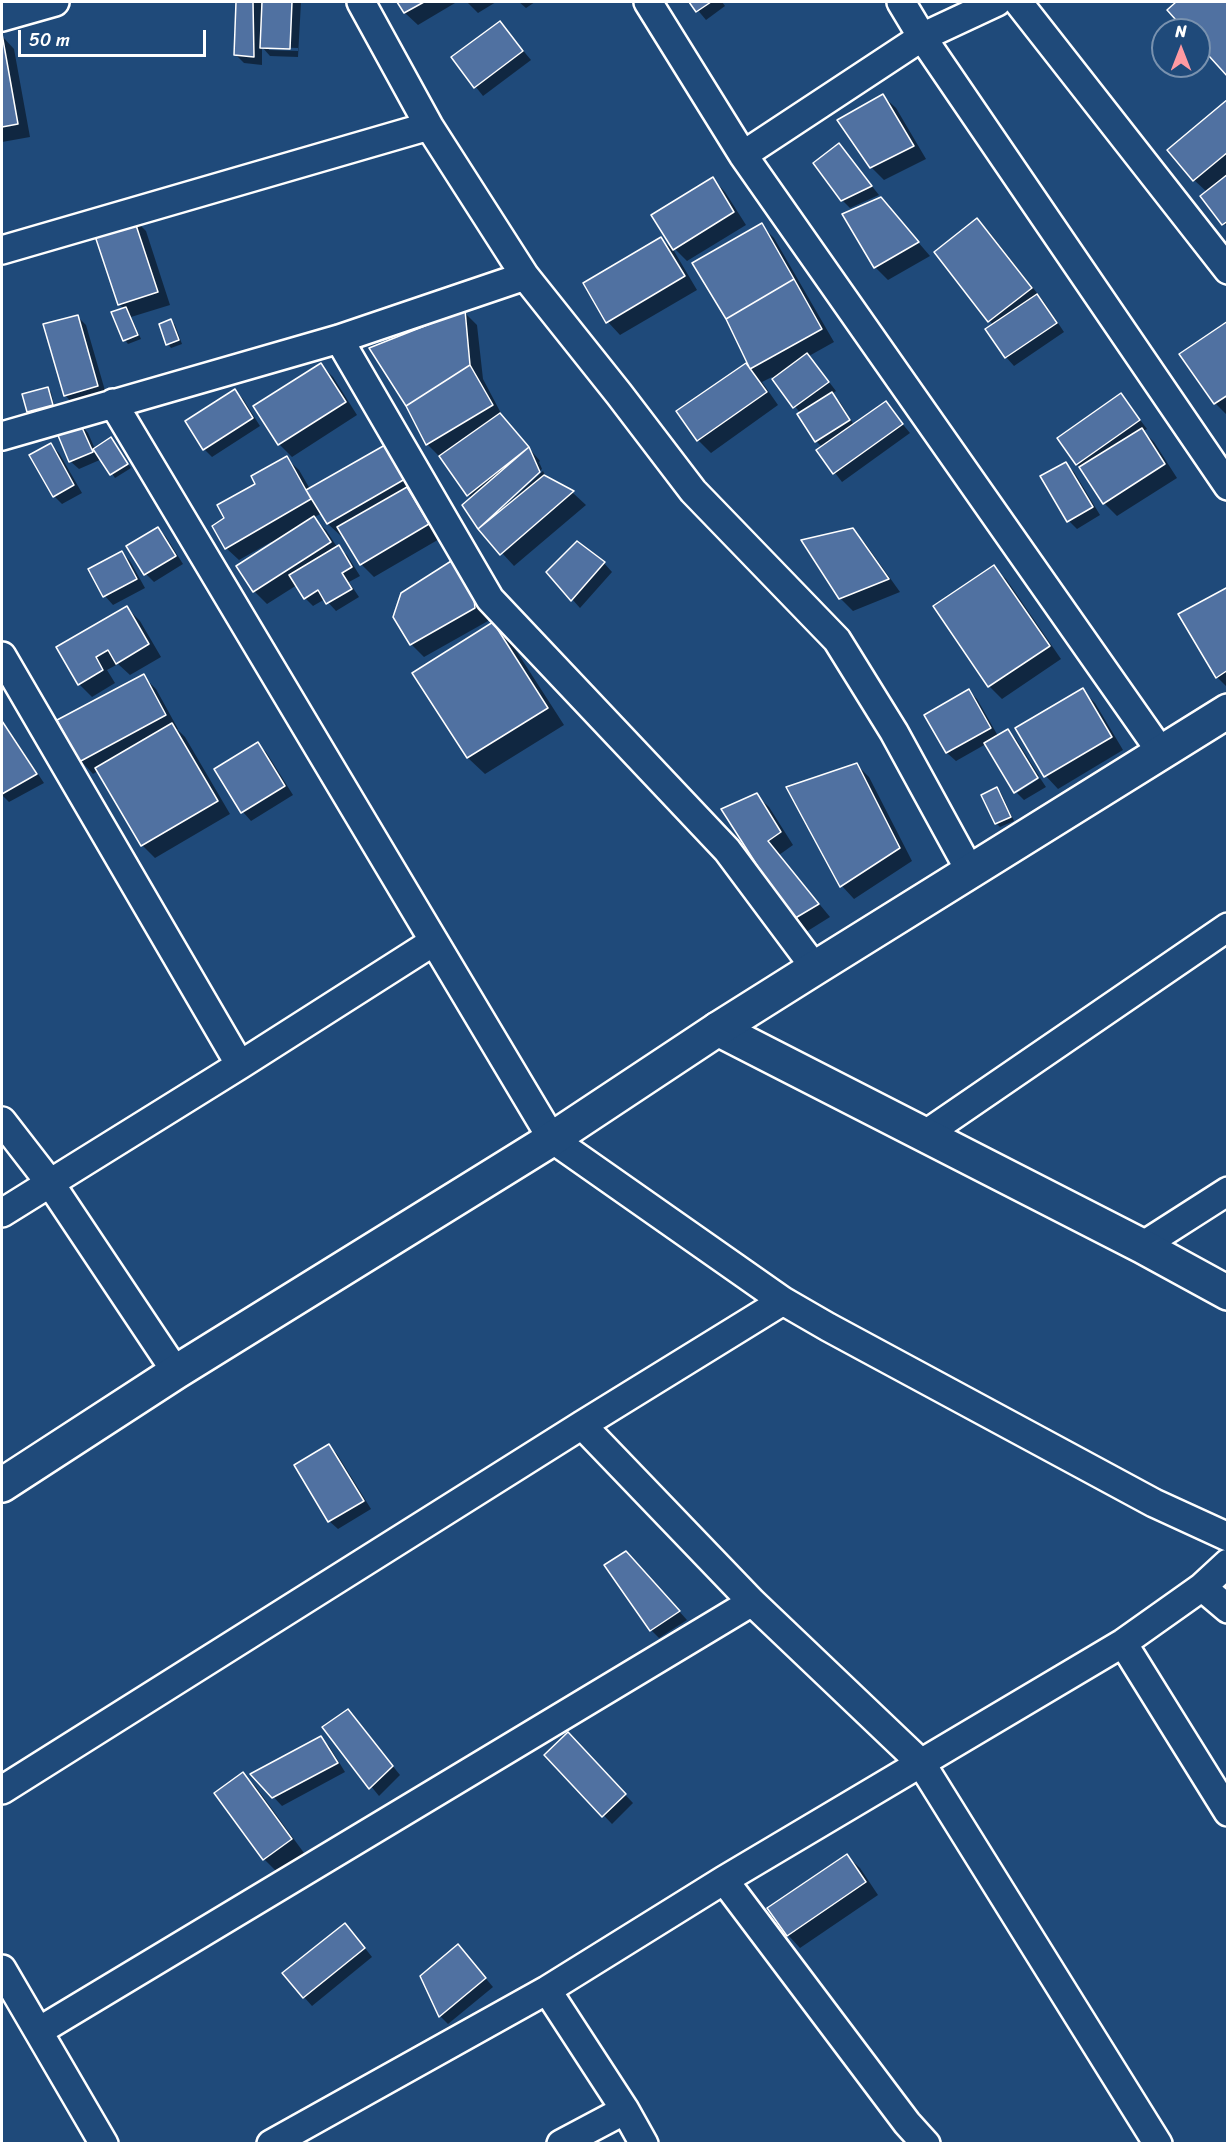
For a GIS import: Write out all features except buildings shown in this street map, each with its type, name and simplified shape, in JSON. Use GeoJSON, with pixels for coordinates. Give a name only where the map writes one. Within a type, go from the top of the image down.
{"type":"FeatureCollection","features":[{"type":"Feature","properties":{"kind":"main road"},"geometry":{"type":"LineString","coordinates":[[2,1485],[176,1372],[552,1139],[718,1029],[1227,711]]}},
{"type":"Feature","properties":{"kind":"main road"},"geometry":{"type":"LineString","coordinates":[[718,1029],[923,1136],[1142,1246],[1227,1293]]}},
{"type":"Feature","properties":{"kind":"street"},"geometry":{"type":"LineString","coordinates":[[2,17],[55,2]]}},
{"type":"Feature","properties":{"kind":"street"},"geometry":{"type":"LineString","coordinates":[[360,2],[429,126],[525,276],[693,491],[837,640],[894,732],[970,871]]}},
{"type":"Feature","properties":{"kind":"street"},"geometry":{"type":"LineString","coordinates":[[648,2],[743,155],[1161,752]]}},
{"type":"Feature","properties":{"kind":"street"},"geometry":{"type":"LineString","coordinates":[[901,2],[922,37],[1227,486]]}},
{"type":"Feature","properties":{"kind":"street"},"geometry":{"type":"LineString","coordinates":[[743,155],[922,37],[997,2]]}},
{"type":"Feature","properties":{"kind":"street"},"geometry":{"type":"LineString","coordinates":[[1018,2],[1227,270]]}},
{"type":"Feature","properties":{"kind":"street"},"geometry":{"type":"LineString","coordinates":[[2,250],[429,126]]}},
{"type":"Feature","properties":{"kind":"street"},"geometry":{"type":"LineString","coordinates":[[2,436],[339,339],[525,276]]}},
{"type":"Feature","properties":{"kind":"street"},"geometry":{"type":"LineString","coordinates":[[339,339],[490,599],[727,850],[815,968]]}},
{"type":"Feature","properties":{"kind":"street"},"geometry":{"type":"LineString","coordinates":[[112,403],[552,1139],[783,1301],[828,1328],[1154,1503],[1227,1537]]}},
{"type":"Feature","properties":{"kind":"street"},"geometry":{"type":"LineString","coordinates":[[2,656],[240,1065]]}},
{"type":"Feature","properties":{"kind":"street"},"geometry":{"type":"LineString","coordinates":[[923,1136],[1227,927]]}},
{"type":"Feature","properties":{"kind":"street"},"geometry":{"type":"LineString","coordinates":[[2,1213],[433,942]]}},
{"type":"Feature","properties":{"kind":"street"},"geometry":{"type":"LineString","coordinates":[[2,1121],[50,1183],[176,1372]]}},
{"type":"Feature","properties":{"kind":"street"},"geometry":{"type":"LineString","coordinates":[[1142,1246],[1227,1191]]}},
{"type":"Feature","properties":{"kind":"street"},"geometry":{"type":"LineString","coordinates":[[2,1791],[783,1301]]}},
{"type":"Feature","properties":{"kind":"street"},"geometry":{"type":"LineString","coordinates":[[582,1425],[752,1602],[921,1763],[1158,2144]]}},
{"type":"Feature","properties":{"kind":"street"},"geometry":{"type":"LineString","coordinates":[[271,2144],[547,1990],[724,1880],[1123,1643],[1202,1587],[1227,1563]]}},
{"type":"Feature","properties":{"kind":"street"},"geometry":{"type":"LineString","coordinates":[[1202,1587],[1227,1609]]}},
{"type":"Feature","properties":{"kind":"street"},"geometry":{"type":"LineString","coordinates":[[39,2031],[752,1602]]}},
{"type":"Feature","properties":{"kind":"street"},"geometry":{"type":"LineString","coordinates":[[1123,1643],[1227,1812]]}},
{"type":"Feature","properties":{"kind":"street"},"geometry":{"type":"LineString","coordinates":[[724,1880],[907,2123],[926,2144]]}},
{"type":"Feature","properties":{"kind":"street"},"geometry":{"type":"LineString","coordinates":[[2,1969],[104,2144]]}},
{"type":"Feature","properties":{"kind":"street"},"geometry":{"type":"LineString","coordinates":[[547,1990],[625,2110],[644,2144]]}},
{"type":"Feature","properties":{"kind":"street"},"geometry":{"type":"LineString","coordinates":[[561,2144],[625,2110]]}}]}
